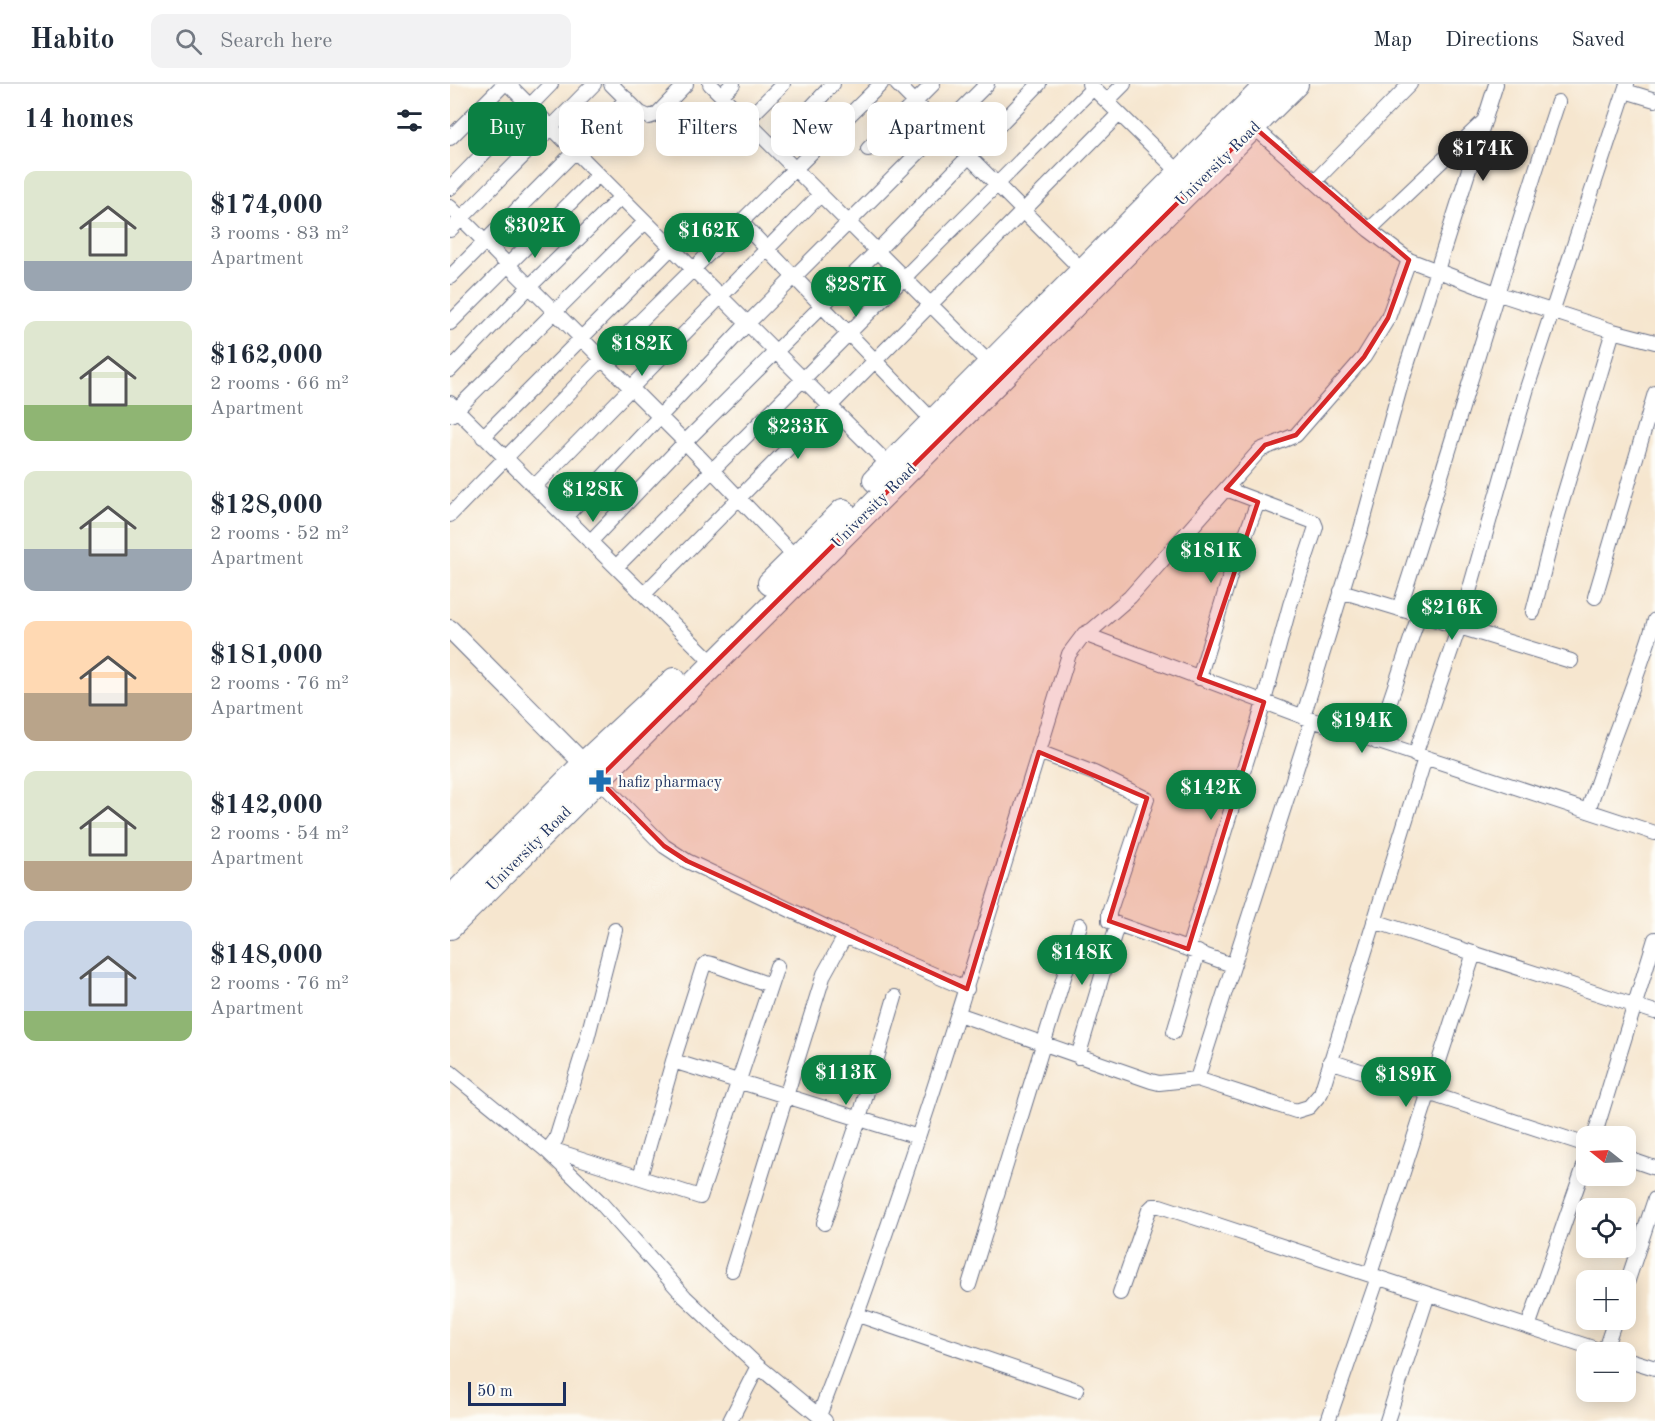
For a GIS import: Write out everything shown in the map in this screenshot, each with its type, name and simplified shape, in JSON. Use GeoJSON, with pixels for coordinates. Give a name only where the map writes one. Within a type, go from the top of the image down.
{"type":"FeatureCollection","features":[{"type":"Feature","properties":{"kind":"highway","name":"University Road"},"geometry":{"type":"LineString","coordinates":[[801,564],[889,465],[939,428],[990,364],[1268,84]]}},
{"type":"Feature","properties":{"kind":"highway","name":"University Road"},"geometry":{"type":"LineString","coordinates":[[450,899],[591,771],[939,428],[1296,84]]}},
{"type":"Feature","properties":{"kind":"highway","name":"University Road"},"geometry":{"type":"LineString","coordinates":[[450,927],[591,771]]}},
{"type":"Feature","properties":{"kind":"street"},"geometry":{"type":"LineString","coordinates":[[450,138],[506,84],[525,102]]}},
{"type":"Feature","properties":{"kind":"street"},"geometry":{"type":"LineString","coordinates":[[533,102],[551,84]]}},
{"type":"Feature","properties":{"kind":"street"},"geometry":{"type":"LineString","coordinates":[[450,230],[594,84]]}},
{"type":"Feature","properties":{"kind":"street"},"geometry":{"type":"LineString","coordinates":[[611,84],[649,117],[657,114],[686,84]]}},
{"type":"Feature","properties":{"kind":"street"},"geometry":{"type":"LineString","coordinates":[[710,84],[728,102]]}},
{"type":"Feature","properties":{"kind":"street"},"geometry":{"type":"LineString","coordinates":[[721,95],[732,84]]}},
{"type":"Feature","properties":{"kind":"street"},"geometry":{"type":"LineString","coordinates":[[759,108],[783,84]]}},
{"type":"Feature","properties":{"kind":"street"},"geometry":{"type":"LineString","coordinates":[[816,102],[833,84]]}},
{"type":"Feature","properties":{"kind":"street"},"geometry":{"type":"LineString","coordinates":[[450,515],[602,359],[881,84]]}},
{"type":"Feature","properties":{"kind":"street"},"geometry":{"type":"LineString","coordinates":[[897,84],[915,102],[933,84]]}},
{"type":"Feature","properties":{"kind":"street"},"geometry":{"type":"LineString","coordinates":[[969,102],[987,84]]}},
{"type":"Feature","properties":{"kind":"street"},"geometry":{"type":"LineString","coordinates":[[1007,116],[1039,84]]}},
{"type":"Feature","properties":{"kind":"street"},"geometry":{"type":"LineString","coordinates":[[1107,101],[1124,84]]}},
{"type":"Feature","properties":{"kind":"street"},"geometry":{"type":"LineString","coordinates":[[1315,182],[1410,84]]}},
{"type":"Feature","properties":{"kind":"street"},"geometry":{"type":"LineString","coordinates":[[1197,1079],[1307,718],[1401,384],[1496,84]]}},
{"type":"Feature","properties":{"kind":"street"},"geometry":{"type":"LineString","coordinates":[[615,567],[997,185],[1091,86],[1179,172]]}},
{"type":"Feature","properties":{"kind":"street"},"geometry":{"type":"LineString","coordinates":[[958,1014],[1159,1083],[1197,1079],[1296,1111],[1309,1107],[1321,1093],[1374,921],[1420,756],[1552,310],[1626,87],[1655,100]]}},
{"type":"Feature","properties":{"kind":"street"},"geometry":{"type":"LineString","coordinates":[[624,102],[627,99]]}},
{"type":"Feature","properties":{"kind":"street"},"geometry":{"type":"LineString","coordinates":[[1399,609],[1437,492],[1496,293],[1558,102]]}},
{"type":"Feature","properties":{"kind":"street"},"geometry":{"type":"LineString","coordinates":[[644,594],[1119,114]]}},
{"type":"Feature","properties":{"kind":"street"},"geometry":{"type":"LineString","coordinates":[[1369,230],[1486,119]]}},
{"type":"Feature","properties":{"kind":"street"},"geometry":{"type":"LineString","coordinates":[[547,124],[559,136]]}},
{"type":"Feature","properties":{"kind":"street"},"geometry":{"type":"LineString","coordinates":[[1254,126],[1369,230],[1409,260],[1496,293],[1613,331],[1655,342]]}},
{"type":"Feature","properties":{"kind":"street"},"geometry":{"type":"LineString","coordinates":[[759,132],[771,144]]}},
{"type":"Feature","properties":{"kind":"street"},"geometry":{"type":"LineString","coordinates":[[450,188],[481,156]]}},
{"type":"Feature","properties":{"kind":"street"},"geometry":{"type":"LineString","coordinates":[[450,277],[569,156]]}},
{"type":"Feature","properties":{"kind":"street"},"geometry":{"type":"LineString","coordinates":[[579,156],[889,465]]}},
{"type":"Feature","properties":{"kind":"street"},"geometry":{"type":"LineString","coordinates":[[783,156],[990,364]]}},
{"type":"Feature","properties":{"kind":"street"},"geometry":{"type":"LineString","coordinates":[[565,517],[659,415],[914,156]]}},
{"type":"Feature","properties":{"kind":"street"},"geometry":{"type":"LineString","coordinates":[[590,542],[685,442],[878,251],[968,156],[1082,270]]}},
{"type":"Feature","properties":{"kind":"street"},"geometry":{"type":"LineString","coordinates":[[450,323],[598,175]]}},
{"type":"Feature","properties":{"kind":"street"},"geometry":{"type":"LineString","coordinates":[[534,487],[821,194]]}},
{"type":"Feature","properties":{"kind":"street"},"geometry":{"type":"LineString","coordinates":[[450,370],[530,286],[621,198]]}},
{"type":"Feature","properties":{"kind":"street"},"geometry":{"type":"LineString","coordinates":[[450,207],[659,415],[801,564]]}},
{"type":"Feature","properties":{"kind":"street"},"geometry":{"type":"LineString","coordinates":[[645,222],[452,410],[483,437],[708,657]]}},
{"type":"Feature","properties":{"kind":"street"},"geometry":{"type":"LineString","coordinates":[[742,223],[939,428]]}},
{"type":"Feature","properties":{"kind":"street"},"geometry":{"type":"LineString","coordinates":[[483,437],[671,248]]}},
{"type":"Feature","properties":{"kind":"street"},"geometry":{"type":"LineString","coordinates":[[450,1072],[549,1149],[685,1297],[758,1366],[822,1419],[967,989],[1070,654],[1084,634],[1092,630],[1130,597],[1265,446],[1292,439],[1364,357],[1388,318],[1409,260]]}},
{"type":"Feature","properties":{"kind":"street"},"geometry":{"type":"LineString","coordinates":[[1533,612],[1558,514],[1613,331]]}},
{"type":"Feature","properties":{"kind":"street"},"geometry":{"type":"LineString","coordinates":[[1595,597],[1655,393]]}},
{"type":"Feature","properties":{"kind":"street"},"geometry":{"type":"LineString","coordinates":[[1174,1032],[1193,951],[1290,605],[1316,527],[1314,522],[1226,489]]}},
{"type":"Feature","properties":{"kind":"street"},"geometry":{"type":"LineString","coordinates":[[1199,678],[1231,573],[1258,502]]}},
{"type":"Feature","properties":{"kind":"street"},"geometry":{"type":"LineString","coordinates":[[1341,591],[1571,661]]}},
{"type":"Feature","properties":{"kind":"street"},"geometry":{"type":"LineString","coordinates":[[1377,742],[1419,615]]}},
{"type":"Feature","properties":{"kind":"street"},"geometry":{"type":"LineString","coordinates":[[1588,811],[1601,768],[1632,694],[1655,620]]}},
{"type":"Feature","properties":{"kind":"street"},"geometry":{"type":"LineString","coordinates":[[450,629],[672,851],[845,936],[967,989]]}},
{"type":"Feature","properties":{"kind":"street"},"geometry":{"type":"LineString","coordinates":[[1084,634],[1307,718],[1655,833]]}},
{"type":"Feature","properties":{"kind":"street"},"geometry":{"type":"LineString","coordinates":[[1039,752],[1094,773],[1147,799],[1109,913],[1109,921],[1232,965]]}},
{"type":"Feature","properties":{"kind":"street"},"geometry":{"type":"LineString","coordinates":[[1374,921],[1655,1012]]}},
{"type":"Feature","properties":{"kind":"street"},"geometry":{"type":"LineString","coordinates":[[1078,1056],[1117,925]]}},
{"type":"Feature","properties":{"kind":"street"},"geometry":{"type":"LineString","coordinates":[[969,1285],[1080,926]]}},
{"type":"Feature","properties":{"kind":"street"},"geometry":{"type":"LineString","coordinates":[[549,1149],[587,1039],[615,930]]}},
{"type":"Feature","properties":{"kind":"street"},"geometry":{"type":"LineString","coordinates":[[732,1270],[788,1097],[824,974],[845,936]]}},
{"type":"Feature","properties":{"kind":"street"},"geometry":{"type":"LineString","coordinates":[[1597,1126],[1655,939]]}},
{"type":"Feature","properties":{"kind":"street"},"geometry":{"type":"LineString","coordinates":[[1329,1421],[1427,1093],[1474,953]]}},
{"type":"Feature","properties":{"kind":"street"},"geometry":{"type":"LineString","coordinates":[[640,1176],[703,967],[707,963],[770,985]]}},
{"type":"Feature","properties":{"kind":"street"},"geometry":{"type":"LineString","coordinates":[[549,1149],[640,1176],[700,1197],[736,1082],[777,966]]}},
{"type":"Feature","properties":{"kind":"street"},"geometry":{"type":"LineString","coordinates":[[824,1223],[859,1119],[895,997]]}},
{"type":"Feature","properties":{"kind":"street"},"geometry":{"type":"LineString","coordinates":[[673,1061],[918,1137]]}},
{"type":"Feature","properties":{"kind":"street"},"geometry":{"type":"LineString","coordinates":[[1330,1061],[1576,1141]]}},
{"type":"Feature","properties":{"kind":"street"},"geometry":{"type":"LineString","coordinates":[[1636,1161],[1655,1168]]}},
{"type":"Feature","properties":{"kind":"street"},"geometry":{"type":"LineString","coordinates":[[1528,1327],[1577,1186]]}},
{"type":"Feature","properties":{"kind":"street"},"geometry":{"type":"LineString","coordinates":[[1631,1270],[1655,1198]]}},
{"type":"Feature","properties":{"kind":"street"},"geometry":{"type":"LineString","coordinates":[[1120,1293],[1152,1206],[1576,1342]]}},
{"type":"Feature","properties":{"kind":"street"},"geometry":{"type":"LineString","coordinates":[[1387,1421],[1428,1294]]}},
{"type":"Feature","properties":{"kind":"street"},"geometry":{"type":"LineString","coordinates":[[858,1315],[1077,1390]]}},
{"type":"Feature","properties":{"kind":"street"},"geometry":{"type":"LineString","coordinates":[[1636,1362],[1655,1368]]}},
{"type":"Feature","properties":{"kind":"street"},"geometry":{"type":"LineString","coordinates":[[730,1421],[758,1366]]}},
{"type":"Feature","properties":{"kind":"highlighted area"},"geometry":{"type":"Polygon","coordinates":[[[1254,127],[1409,260],[1388,318],[1364,357],[1296,435],[1265,445],[1226,489],[1258,502],[1199,678],[1264,702],[1188,949],[1109,921],[1147,798],[1039,752],[967,989],[687,861],[664,846],[598,779],[1254,127]]]}},
{"type":"Feature","properties":{"kind":"place","name":"hafiz pharmacy"},"geometry":{"type":"Point","coordinates":[600,781]}}]}
